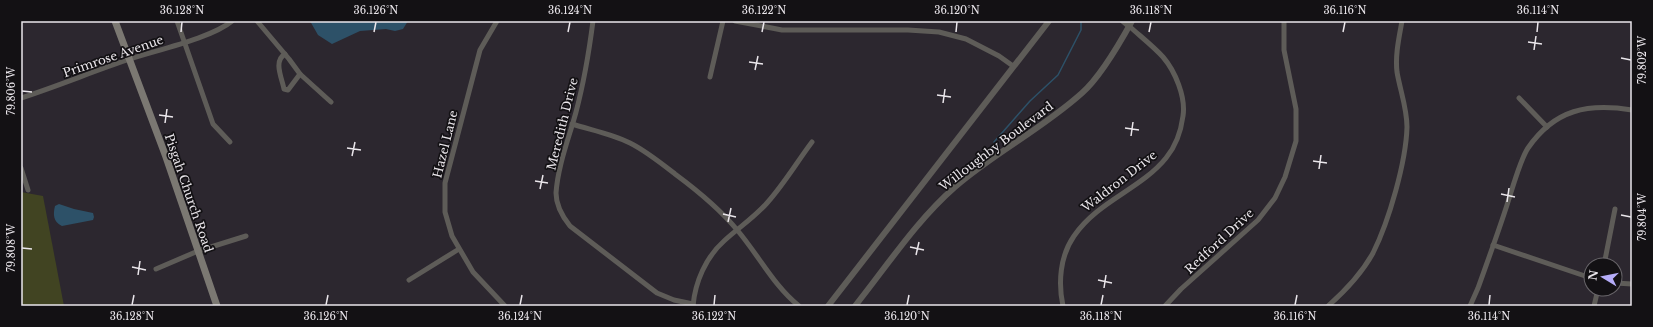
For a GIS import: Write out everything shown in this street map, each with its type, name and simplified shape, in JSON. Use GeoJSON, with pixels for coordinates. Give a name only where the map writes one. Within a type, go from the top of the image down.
{"type":"FeatureCollection","features":[{"type":"Feature","properties":{"kind":"main road","name":"Pisgah Church Road"},"geometry":{"type":"LineString","coordinates":[[115,21],[166,157],[217,306]]}},
{"type":"Feature","properties":{"kind":"street"},"geometry":{"type":"LineString","coordinates":[[176,21],[214,124],[230,142]]}},
{"type":"Feature","properties":{"kind":"street","name":"Primrose Avenue"},"geometry":{"type":"LineString","coordinates":[[21,98],[75,80],[129,59],[211,33],[232,21]]}},
{"type":"Feature","properties":{"kind":"street"},"geometry":{"type":"LineString","coordinates":[[257,21],[300,74],[332,102]]}},
{"type":"Feature","properties":{"kind":"street","name":"Hazel Lane"},"geometry":{"type":"LineString","coordinates":[[497,21],[480,50],[445,183],[445,212],[452,236],[473,272],[505,306]]}},
{"type":"Feature","properties":{"kind":"street","name":"Meredith Drive"},"geometry":{"type":"LineString","coordinates":[[593,21],[588,59],[560,169],[556,194],[561,215],[570,226],[657,293],[674,300],[693,305]]}},
{"type":"Feature","properties":{"kind":"street"},"geometry":{"type":"LineString","coordinates":[[710,77],[723,21]]}},
{"type":"Feature","properties":{"kind":"street"},"geometry":{"type":"LineString","coordinates":[[735,21],[767,28],[799,30],[908,30],[939,32],[966,39],[999,56],[1013,66]]}},
{"type":"Feature","properties":{"kind":"street","name":"Willoughby Boulevard"},"geometry":{"type":"LineString","coordinates":[[828,306],[1049,21]]}},
{"type":"Feature","properties":{"kind":"street","name":"Waldron Drive"},"geometry":{"type":"LineString","coordinates":[[1061,306],[1060,282],[1063,259],[1073,236],[1093,214],[1155,170],[1167,157],[1181,128],[1184,110],[1182,92],[1174,76],[1163,57],[1130,24],[1123,21]]}},
{"type":"Feature","properties":{"kind":"street","name":"Redford Drive"},"geometry":{"type":"LineString","coordinates":[[1165,306],[1258,220],[1274,198],[1285,177],[1296,141],[1296,109],[1284,50],[1284,21]]}},
{"type":"Feature","properties":{"kind":"street"},"geometry":{"type":"LineString","coordinates":[[1328,306],[1359,273],[1373,252],[1388,213],[1405,154],[1407,125],[1397,72],[1396,52],[1402,21]]}},
{"type":"Feature","properties":{"kind":"street","name":"Willoughby Boulevard"},"geometry":{"type":"LineString","coordinates":[[855,306],[914,230],[955,187],[1055,115],[1083,92],[1107,61],[1130,24]]}},
{"type":"Feature","properties":{"kind":"street"},"geometry":{"type":"LineString","coordinates":[[285,54],[279,59],[278,64],[284,89],[288,90],[300,74]]}},
{"type":"Feature","properties":{"kind":"street"},"geometry":{"type":"LineString","coordinates":[[1519,98],[1547,127]]}},
{"type":"Feature","properties":{"kind":"street"},"geometry":{"type":"LineString","coordinates":[[1470,306],[1478,288],[1527,148],[1555,120],[1570,112],[1589,107],[1632,110]]}},
{"type":"Feature","properties":{"kind":"street"},"geometry":{"type":"LineString","coordinates":[[572,124],[605,133],[630,143],[647,153],[685,182],[719,210],[738,230],[778,285],[799,306]]}},
{"type":"Feature","properties":{"kind":"street"},"geometry":{"type":"LineString","coordinates":[[693,305],[701,273],[712,255],[723,242],[752,219],[768,202],[812,142]]}},
{"type":"Feature","properties":{"kind":"street"},"geometry":{"type":"LineString","coordinates":[[21,168],[28,190]]}},
{"type":"Feature","properties":{"kind":"street"},"geometry":{"type":"LineString","coordinates":[[1606,257],[1615,209]]}},
{"type":"Feature","properties":{"kind":"street"},"geometry":{"type":"LineString","coordinates":[[156,269],[198,251],[246,236]]}},
{"type":"Feature","properties":{"kind":"street"},"geometry":{"type":"LineString","coordinates":[[1493,245],[1583,275]]}},
{"type":"Feature","properties":{"kind":"street"},"geometry":{"type":"LineString","coordinates":[[409,280],[459,248]]}},
{"type":"Feature","properties":{"kind":"green space"},"geometry":{"type":"Polygon","coordinates":[[[21,192],[43,196],[64,306],[21,306],[21,192]]]}},
{"type":"Feature","properties":{"kind":"water"},"geometry":{"type":"Polygon","coordinates":[[[310,21],[408,21],[403,29],[395,31],[386,29],[360,31],[332,44],[318,35],[310,21]]]}},
{"type":"Feature","properties":{"kind":"water"},"geometry":{"type":"Polygon","coordinates":[[[59,204],[93,213],[93,220],[62,226],[55,220],[54,215],[55,206],[59,204]]]}},
{"type":"Feature","properties":{"kind":"waterway"},"geometry":{"type":"LineString","coordinates":[[994,142],[1030,101],[1058,75],[1081,30],[1081,21]]}}]}
